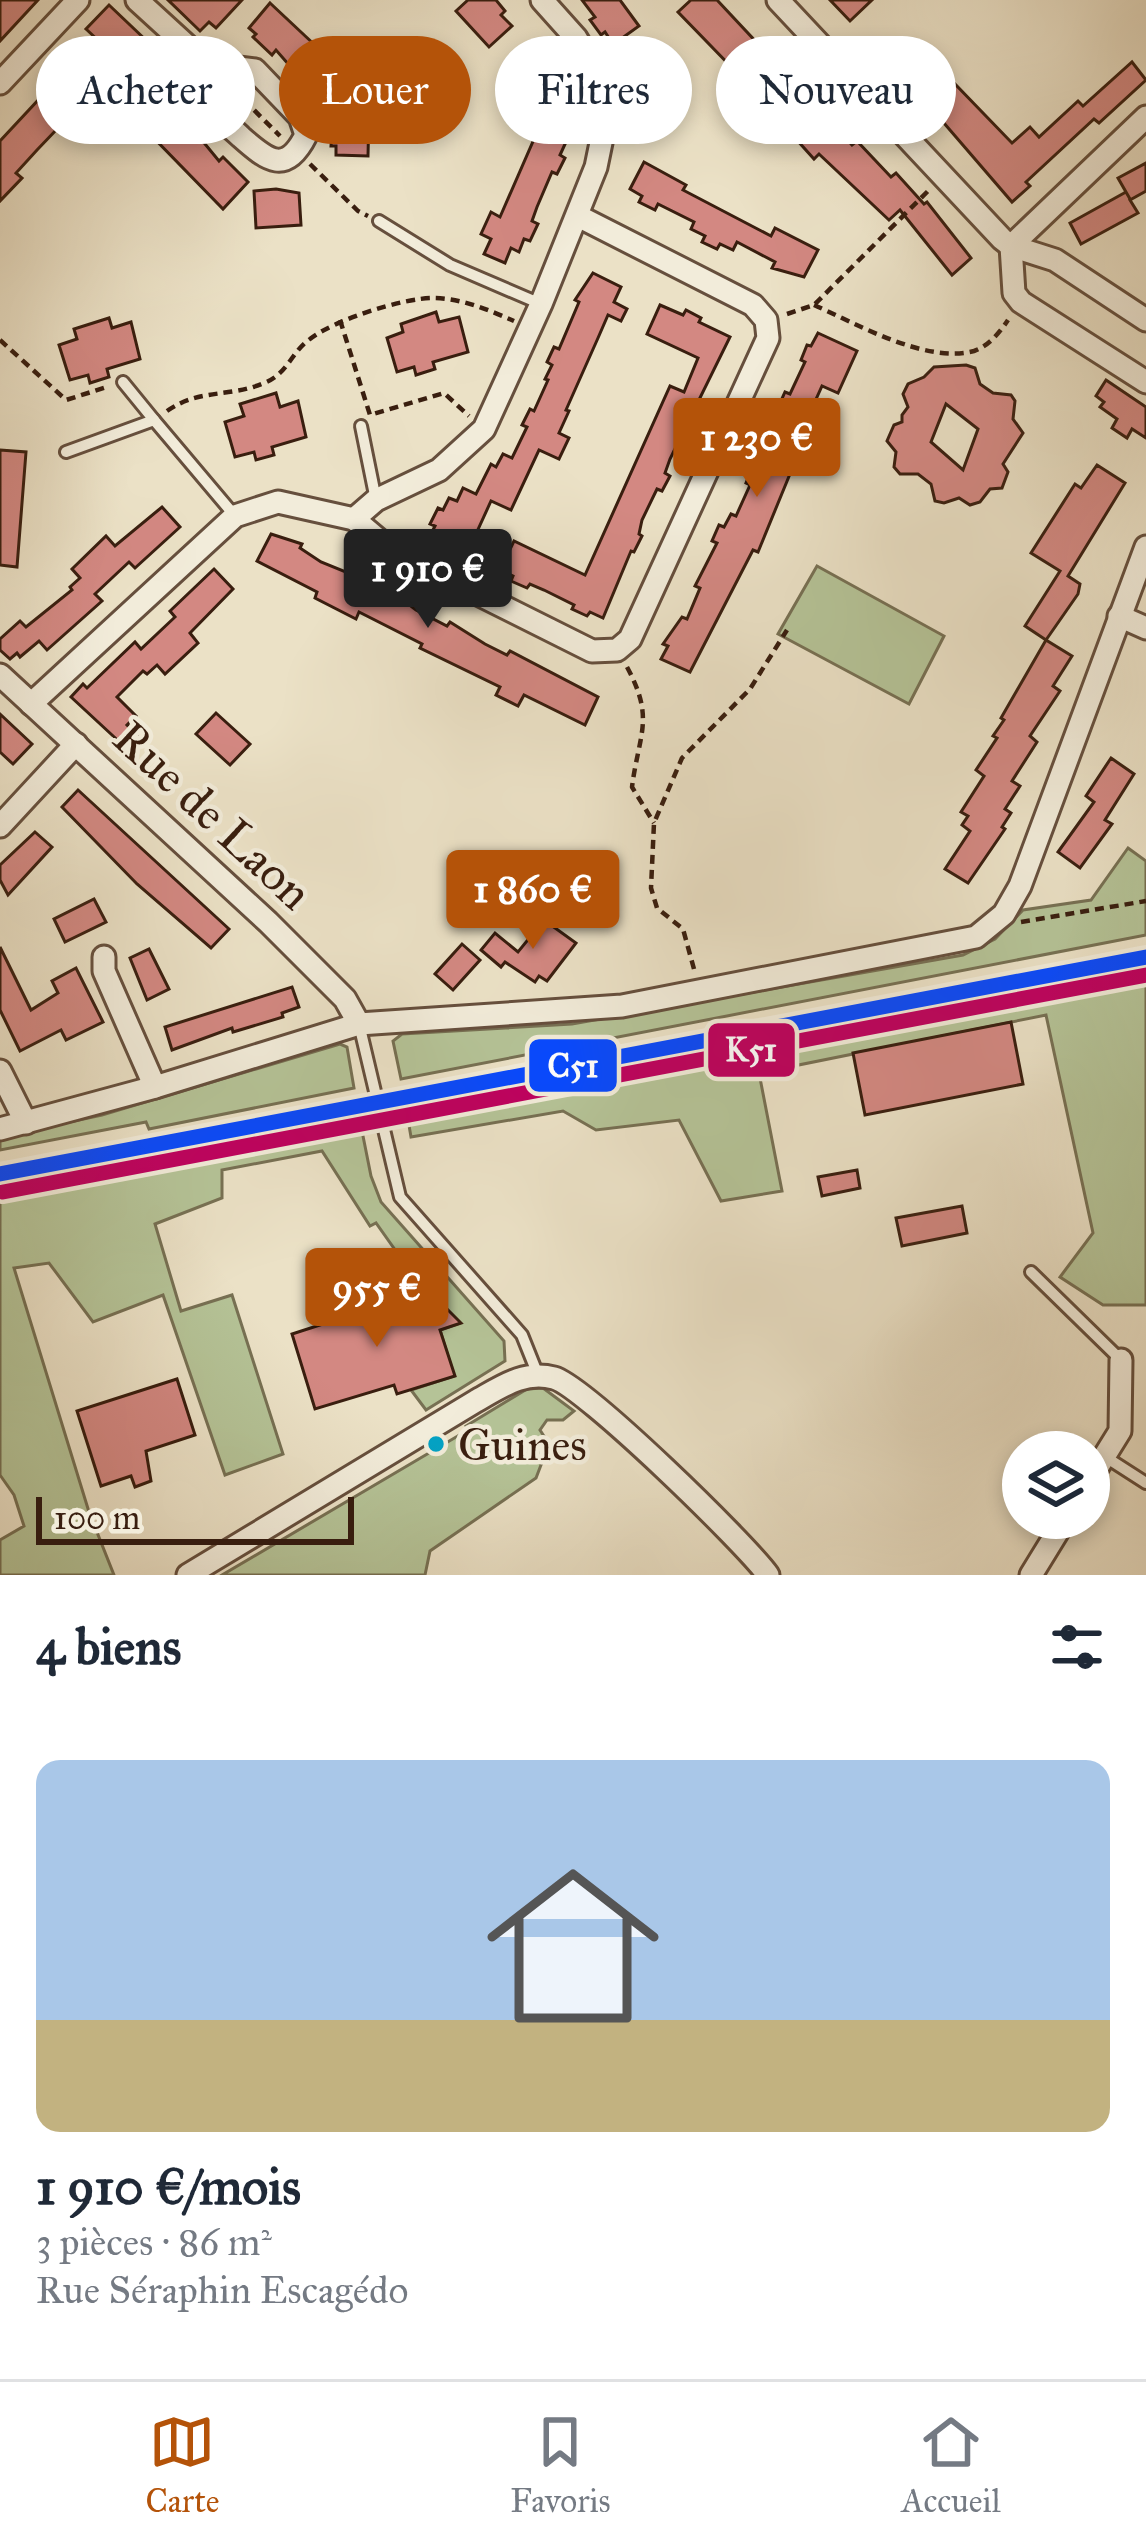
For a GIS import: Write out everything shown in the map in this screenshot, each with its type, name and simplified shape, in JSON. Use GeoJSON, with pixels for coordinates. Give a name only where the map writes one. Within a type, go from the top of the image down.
{"type":"FeatureCollection","features":[{"type":"Feature","properties":{"kind":"street"},"geometry":{"type":"LineString","coordinates":[[0,83],[78,0]]}},
{"type":"Feature","properties":{"kind":"street"},"geometry":{"type":"LineString","coordinates":[[137,0],[176,36]]}},
{"type":"Feature","properties":{"kind":"street"},"geometry":{"type":"LineString","coordinates":[[354,519],[376,500],[440,470],[484,429],[578,217],[603,133],[601,93],[576,38],[542,0]]}},
{"type":"Feature","properties":{"kind":"street"},"geometry":{"type":"LineString","coordinates":[[785,3],[1011,246],[1055,260],[1146,320]]}},
{"type":"Feature","properties":{"kind":"street"},"geometry":{"type":"LineString","coordinates":[[207,64],[255,70],[300,117],[306,135],[297,153],[280,161],[265,158],[214,112],[207,64]]}},
{"type":"Feature","properties":{"kind":"street"},"geometry":{"type":"LineString","coordinates":[[1146,116],[1011,246],[1014,293],[1021,302],[1146,382]]}},
{"type":"Feature","properties":{"kind":"street"},"geometry":{"type":"LineString","coordinates":[[31,704],[235,516],[278,502],[354,519],[392,551],[592,651],[617,650],[630,639],[768,338],[766,320],[753,305],[578,217]]}},
{"type":"Feature","properties":{"kind":"street"},"geometry":{"type":"LineString","coordinates":[[0,1129],[359,1024],[567,1013],[698,993],[961,942],[993,926],[1020,886],[1146,548]]}},
{"type":"Feature","properties":{"kind":"street"},"geometry":{"type":"LineString","coordinates":[[1119,616],[1146,628]]}},
{"type":"Feature","properties":{"kind":"street","name":"Rue de Laon"},"geometry":{"type":"LineString","coordinates":[[0,675],[284,937],[345,999],[359,1024]]}},
{"type":"Feature","properties":{"kind":"street"},"geometry":{"type":"LineString","coordinates":[[0,826],[76,744]]}},
{"type":"Feature","properties":{"kind":"street"},"geometry":{"type":"LineString","coordinates":[[104,957],[104,971],[155,1087]]}},
{"type":"Feature","properties":{"kind":"street"},"geometry":{"type":"LineString","coordinates":[[0,1071],[26,1123]]}},
{"type":"Feature","properties":{"kind":"street"},"geometry":{"type":"LineString","coordinates":[[1110,1447],[1120,1431],[1120,1360]]}},
{"type":"Feature","properties":{"kind":"street"},"geometry":{"type":"LineString","coordinates":[[188,1575],[476,1401],[513,1380],[538,1375],[578,1389],[768,1575]]}},
{"type":"Feature","properties":{"kind":"street"},"geometry":{"type":"LineString","coordinates":[[1031,1575],[1053,1539]]}},
{"type":"Feature","properties":{"kind":"lane"},"geometry":{"type":"LineString","coordinates":[[379,220],[450,265],[541,304]]}},
{"type":"Feature","properties":{"kind":"lane"},"geometry":{"type":"LineString","coordinates":[[124,382],[235,516]]}},
{"type":"Feature","properties":{"kind":"lane"},"geometry":{"type":"LineString","coordinates":[[67,452],[154,420]]}},
{"type":"Feature","properties":{"kind":"lane"},"geometry":{"type":"LineString","coordinates":[[361,426],[376,500]]}},
{"type":"Feature","properties":{"kind":"lane"},"geometry":{"type":"LineString","coordinates":[[359,1024],[400,1198],[522,1335],[538,1375]]}},
{"type":"Feature","properties":{"kind":"lane"},"geometry":{"type":"LineString","coordinates":[[1031,1272],[1120,1360]]}},
{"type":"Feature","properties":{"kind":"lane"},"geometry":{"type":"LineString","coordinates":[[1110,1460],[1146,1483]]}},
{"type":"Feature","properties":{"kind":"path"},"geometry":{"type":"LineString","coordinates":[[766,320],[814,305],[943,176]]}},
{"type":"Feature","properties":{"kind":"path"},"geometry":{"type":"LineString","coordinates":[[154,420],[186,398],[263,384],[284,373],[306,341],[340,320],[432,298],[478,306],[530,328]]}},
{"type":"Feature","properties":{"kind":"path"},"geometry":{"type":"LineString","coordinates":[[814,305],[894,341],[941,352],[976,350],[997,336],[1021,302]]}},
{"type":"Feature","properties":{"kind":"path"},"geometry":{"type":"LineString","coordinates":[[340,320],[370,415],[444,393],[484,429]]}},
{"type":"Feature","properties":{"kind":"path"},"geometry":{"type":"LineString","coordinates":[[0,340],[66,400],[124,382]]}},
{"type":"Feature","properties":{"kind":"path"},"geometry":{"type":"LineString","coordinates":[[698,993],[683,929],[657,908],[651,888],[654,823],[682,758],[750,689],[787,630]]}},
{"type":"Feature","properties":{"kind":"path"},"geometry":{"type":"LineString","coordinates":[[617,650],[640,690],[647,725],[637,748],[632,787],[654,823]]}},
{"type":"Feature","properties":{"kind":"path"},"geometry":{"type":"LineString","coordinates":[[993,926],[1146,901]]}},
{"type":"Feature","properties":{"kind":"green space"},"geometry":{"type":"Polygon","coordinates":[[[817,566],[944,636],[909,704],[778,634],[817,566]]]}},
{"type":"Feature","properties":{"kind":"green space"},"geometry":{"type":"Polygon","coordinates":[[[1128,848],[1146,861],[1146,935],[401,1079],[393,1041],[402,1034],[572,1024],[963,955],[995,939],[1023,910],[1091,900],[1128,848]]]}},
{"type":"Feature","properties":{"kind":"green space"},"geometry":{"type":"Polygon","coordinates":[[[1146,963],[1146,1305],[1103,1305],[1060,1277],[1093,1233],[1046,1015],[759,1073],[782,1191],[721,1201],[679,1120],[596,1130],[563,1111],[411,1137],[405,1102],[1146,963]]]}},
{"type":"Feature","properties":{"kind":"green space"},"geometry":{"type":"Polygon","coordinates":[[[340,1044],[347,1047],[354,1088],[149,1129],[146,1122],[0,1150],[0,1137],[102,1115],[340,1044]]]}},
{"type":"Feature","properties":{"kind":"green space"},"geometry":{"type":"Polygon","coordinates":[[[358,1111],[381,1202],[504,1341],[505,1361],[426,1410],[411,1390],[454,1376],[440,1330],[460,1323],[408,1268],[376,1223],[370,1226],[322,1151],[222,1170],[222,1198],[155,1224],[181,1311],[232,1295],[283,1454],[225,1475],[163,1295],[93,1322],[49,1263],[14,1268],[89,1512],[114,1575],[0,1575],[0,1540],[24,1526],[14,1495],[0,1475],[0,1187],[152,1158],[151,1150],[358,1111]]]}},
{"type":"Feature","properties":{"kind":"green space"},"geometry":{"type":"Polygon","coordinates":[[[543,1388],[574,1411],[563,1420],[547,1420],[540,1430],[549,1444],[536,1478],[430,1551],[425,1575],[222,1575],[468,1430],[466,1426],[527,1389],[543,1388]]]}},
{"type":"Feature","properties":{"kind":"building"},"geometry":{"type":"Polygon","coordinates":[[[0,0],[38,0],[0,41],[0,0]]]}},
{"type":"Feature","properties":{"kind":"building"},"geometry":{"type":"Polygon","coordinates":[[[168,0],[242,0],[216,28],[209,22],[200,31],[168,0]]]}},
{"type":"Feature","properties":{"kind":"building"},"geometry":{"type":"Polygon","coordinates":[[[468,0],[496,0],[505,11],[501,15],[512,26],[495,36],[489,47],[456,11],[468,0]]]}},
{"type":"Feature","properties":{"kind":"building"},"geometry":{"type":"Polygon","coordinates":[[[582,0],[620,0],[639,26],[625,36],[601,35],[590,20],[595,17],[582,0]]]}},
{"type":"Feature","properties":{"kind":"building"},"geometry":{"type":"Polygon","coordinates":[[[691,0],[717,0],[751,36],[716,36],[716,51],[678,12],[691,0]]]}},
{"type":"Feature","properties":{"kind":"building"},"geometry":{"type":"Polygon","coordinates":[[[830,0],[872,0],[850,21],[830,0]]]}},
{"type":"Feature","properties":{"kind":"building"},"geometry":{"type":"Polygon","coordinates":[[[270,3],[305,36],[279,36],[279,53],[276,50],[272,55],[249,28],[270,3]]]}},
{"type":"Feature","properties":{"kind":"building"},"geometry":{"type":"Polygon","coordinates":[[[109,5],[142,36],[93,36],[86,29],[109,5]]]}},
{"type":"Feature","properties":{"kind":"building"},"geometry":{"type":"Polygon","coordinates":[[[1132,62],[1146,80],[1099,123],[1094,119],[1026,182],[1030,186],[1012,202],[956,137],[956,85],[1012,143],[1030,127],[1039,137],[1132,62]]]}},
{"type":"Feature","properties":{"kind":"building"},"geometry":{"type":"Polygon","coordinates":[[[36,102],[36,144],[43,144],[16,173],[22,178],[0,201],[0,141],[36,102]]]}},
{"type":"Feature","properties":{"kind":"building"},"geometry":{"type":"Polygon","coordinates":[[[160,144],[205,144],[248,182],[223,209],[160,144]]]}},
{"type":"Feature","properties":{"kind":"building"},"geometry":{"type":"Polygon","coordinates":[[[368,144],[368,156],[336,155],[336,146],[331,146],[368,144]]]}},
{"type":"Feature","properties":{"kind":"building"},"geometry":{"type":"Polygon","coordinates":[[[532,144],[565,144],[560,155],[565,158],[557,174],[552,172],[537,207],[532,221],[538,224],[530,241],[524,239],[519,252],[511,248],[505,263],[484,254],[491,239],[481,234],[491,212],[500,217],[532,144]]]}},
{"type":"Feature","properties":{"kind":"building"},"geometry":{"type":"Polygon","coordinates":[[[800,144],[860,144],[891,177],[896,173],[927,202],[971,258],[952,275],[900,210],[889,220],[819,154],[814,159],[800,144]]]}},
{"type":"Feature","properties":{"kind":"building"},"geometry":{"type":"Polygon","coordinates":[[[644,162],[686,185],[683,190],[771,236],[775,228],[818,250],[804,277],[772,268],[775,262],[737,242],[733,250],[720,244],[717,249],[702,242],[705,236],[691,229],[694,222],[658,204],[655,210],[639,202],[642,196],[630,189],[644,162]]]}},
{"type":"Feature","properties":{"kind":"building"},"geometry":{"type":"Polygon","coordinates":[[[1146,163],[1146,191],[1130,200],[1138,213],[1081,244],[1070,223],[1126,192],[1118,178],[1146,163]]]}},
{"type":"Feature","properties":{"kind":"building"},"geometry":{"type":"Polygon","coordinates":[[[254,191],[299,193],[301,225],[256,228],[254,191]]]}},
{"type":"Feature","properties":{"kind":"building"},"geometry":{"type":"Polygon","coordinates":[[[593,273],[621,287],[614,302],[627,309],[621,321],[608,315],[566,410],[559,433],[569,438],[559,459],[539,450],[511,510],[491,501],[475,536],[467,532],[455,554],[428,540],[438,508],[443,510],[449,498],[457,501],[463,488],[476,494],[491,464],[496,467],[503,454],[512,458],[527,427],[522,425],[548,380],[552,365],[547,362],[554,347],[559,349],[579,302],[575,300],[593,273]]]}},
{"type":"Feature","properties":{"kind":"building"},"geometry":{"type":"Polygon","coordinates":[[[660,305],[683,315],[686,310],[730,337],[693,412],[698,414],[690,430],[685,428],[670,459],[665,473],[670,476],[662,491],[657,489],[642,520],[642,536],[603,618],[590,612],[587,616],[544,590],[511,581],[513,576],[500,570],[514,541],[585,575],[670,386],[684,392],[698,358],[647,334],[660,305]]]}},
{"type":"Feature","properties":{"kind":"building"},"geometry":{"type":"Polygon","coordinates":[[[436,312],[439,322],[459,317],[468,352],[433,362],[435,369],[416,375],[414,367],[397,372],[387,338],[403,332],[401,324],[436,312]]]}},
{"type":"Feature","properties":{"kind":"building"},"geometry":{"type":"Polygon","coordinates":[[[109,318],[112,328],[131,322],[140,359],[107,369],[109,377],[90,383],[88,375],[70,380],[59,345],[77,339],[74,329],[109,318]]]}},
{"type":"Feature","properties":{"kind":"building"},"geometry":{"type":"Polygon","coordinates":[[[818,333],[857,351],[838,393],[822,386],[786,466],[792,469],[758,552],[753,550],[690,672],[661,659],[668,646],[663,644],[682,617],[687,619],[700,588],[695,586],[717,543],[712,541],[719,525],[724,527],[731,514],[736,516],[752,468],[757,470],[771,438],[766,436],[772,421],[805,362],[801,360],[807,345],[811,346],[818,333]]]}},
{"type":"Feature","properties":{"kind":"building"},"geometry":{"type":"Polygon","coordinates":[[[934,367],[975,368],[980,384],[993,393],[1011,395],[1015,401],[1013,419],[1023,433],[1003,464],[1008,472],[1002,488],[990,489],[980,502],[935,501],[931,484],[918,474],[900,474],[894,467],[896,452],[887,441],[908,407],[903,394],[908,384],[934,367]],[[946,404],[931,442],[963,470],[978,429],[946,404]]]}},
{"type":"Feature","properties":{"kind":"building"},"geometry":{"type":"Polygon","coordinates":[[[1106,380],[1146,407],[1146,438],[1132,429],[1127,438],[1112,428],[1117,419],[1100,407],[1104,402],[1096,396],[1106,380]]]}},
{"type":"Feature","properties":{"kind":"building"},"geometry":{"type":"Polygon","coordinates":[[[276,393],[280,407],[298,401],[306,437],[272,447],[274,455],[256,460],[254,452],[235,457],[225,422],[244,416],[240,404],[276,393]]]}},
{"type":"Feature","properties":{"kind":"building"},"geometry":{"type":"Polygon","coordinates":[[[0,450],[26,452],[17,567],[0,565],[0,450]]]}},
{"type":"Feature","properties":{"kind":"building"},"geometry":{"type":"Polygon","coordinates":[[[1097,465],[1125,483],[1068,576],[1080,584],[1078,594],[1046,640],[1025,626],[1060,571],[1031,553],[1075,484],[1081,488],[1097,465]]]}},
{"type":"Feature","properties":{"kind":"building"},"geometry":{"type":"Polygon","coordinates":[[[162,507],[180,527],[135,568],[129,562],[95,594],[102,601],[47,650],[39,641],[10,659],[0,650],[0,639],[20,621],[26,627],[72,590],[80,578],[72,569],[106,536],[115,546],[162,507]]]}},
{"type":"Feature","properties":{"kind":"building"},"geometry":{"type":"Polygon","coordinates":[[[271,534],[302,544],[300,548],[321,562],[405,596],[403,600],[416,610],[447,626],[450,622],[485,644],[507,655],[510,651],[598,697],[585,725],[524,695],[518,706],[496,695],[500,687],[420,648],[422,644],[359,612],[356,619],[315,598],[317,592],[257,561],[271,534]]]}},
{"type":"Feature","properties":{"kind":"building"},"geometry":{"type":"Polygon","coordinates":[[[214,569],[233,589],[190,633],[198,643],[165,674],[157,665],[147,674],[143,671],[117,697],[136,716],[127,725],[137,735],[125,747],[71,697],[83,684],[87,688],[135,642],[141,649],[175,617],[170,611],[214,569]]]}},
{"type":"Feature","properties":{"kind":"building"},"geometry":{"type":"Polygon","coordinates":[[[1046,640],[1072,656],[1053,686],[1060,691],[1030,736],[1037,742],[1012,781],[1020,786],[1005,809],[1011,813],[1005,829],[968,883],[945,869],[970,831],[962,825],[968,816],[961,812],[984,776],[976,770],[997,738],[993,736],[1001,718],[1046,640]]]}},
{"type":"Feature","properties":{"kind":"building"},"geometry":{"type":"Polygon","coordinates":[[[216,713],[250,744],[230,765],[196,734],[216,713]]]}},
{"type":"Feature","properties":{"kind":"building"},"geometry":{"type":"Polygon","coordinates":[[[0,714],[32,744],[13,764],[0,752],[0,714]]]}},
{"type":"Feature","properties":{"kind":"building"},"geometry":{"type":"Polygon","coordinates":[[[1111,758],[1134,774],[1105,820],[1112,824],[1080,868],[1058,852],[1094,802],[1086,796],[1111,758]]]}},
{"type":"Feature","properties":{"kind":"building"},"geometry":{"type":"Polygon","coordinates":[[[78,790],[229,929],[211,948],[137,884],[62,807],[78,790]]]}},
{"type":"Feature","properties":{"kind":"building"},"geometry":{"type":"Polygon","coordinates":[[[35,832],[52,847],[8,895],[0,880],[0,865],[35,832]]]}},
{"type":"Feature","properties":{"kind":"building"},"geometry":{"type":"Polygon","coordinates":[[[94,899],[106,922],[65,942],[54,919],[94,899]]]}},
{"type":"Feature","properties":{"kind":"building"},"geometry":{"type":"Polygon","coordinates":[[[544,920],[576,943],[547,981],[539,976],[535,982],[505,962],[501,967],[481,950],[495,933],[518,952],[544,920]]]}},
{"type":"Feature","properties":{"kind":"building"},"geometry":{"type":"Polygon","coordinates":[[[462,944],[480,960],[453,990],[435,974],[462,944]]]}},
{"type":"Feature","properties":{"kind":"building"},"geometry":{"type":"Polygon","coordinates":[[[0,947],[31,1010],[58,993],[52,981],[76,968],[103,1022],[66,1040],[61,1030],[20,1051],[0,1010],[0,947]]]}},
{"type":"Feature","properties":{"kind":"building"},"geometry":{"type":"Polygon","coordinates":[[[149,949],[169,989],[147,1000],[130,958],[149,949]]]}},
{"type":"Feature","properties":{"kind":"building"},"geometry":{"type":"Polygon","coordinates":[[[292,987],[299,1007],[282,1013],[283,1017],[233,1032],[232,1028],[172,1050],[165,1027],[292,987]]]}},
{"type":"Feature","properties":{"kind":"building"},"geometry":{"type":"Polygon","coordinates":[[[1011,1022],[1023,1084],[865,1115],[853,1053],[1011,1022]]]}},
{"type":"Feature","properties":{"kind":"building"},"geometry":{"type":"Polygon","coordinates":[[[857,1170],[860,1188],[822,1196],[818,1177],[857,1170]]]}},
{"type":"Feature","properties":{"kind":"building"},"geometry":{"type":"Polygon","coordinates":[[[962,1206],[967,1233],[902,1246],[896,1218],[962,1206]]]}},
{"type":"Feature","properties":{"kind":"building"},"geometry":{"type":"Polygon","coordinates":[[[428,1290],[461,1323],[440,1330],[455,1376],[397,1394],[394,1385],[315,1409],[292,1334],[428,1290]]]}},
{"type":"Feature","properties":{"kind":"building"},"geometry":{"type":"Polygon","coordinates":[[[177,1379],[195,1435],[146,1451],[151,1481],[135,1487],[131,1476],[101,1486],[77,1411],[177,1379]]]}},
{"type":"Feature","properties":{"kind":"transit line","name":"C51"},"geometry":{"type":"LineString","coordinates":[[0,1174],[1146,957]]}},
{"type":"Feature","properties":{"kind":"transit line","name":"K51"},"geometry":{"type":"LineString","coordinates":[[3,1192],[1146,975]]}},
{"type":"Feature","properties":{"kind":"place","name":"Guines"},"geometry":{"type":"Point","coordinates":[436,1444]}}]}
